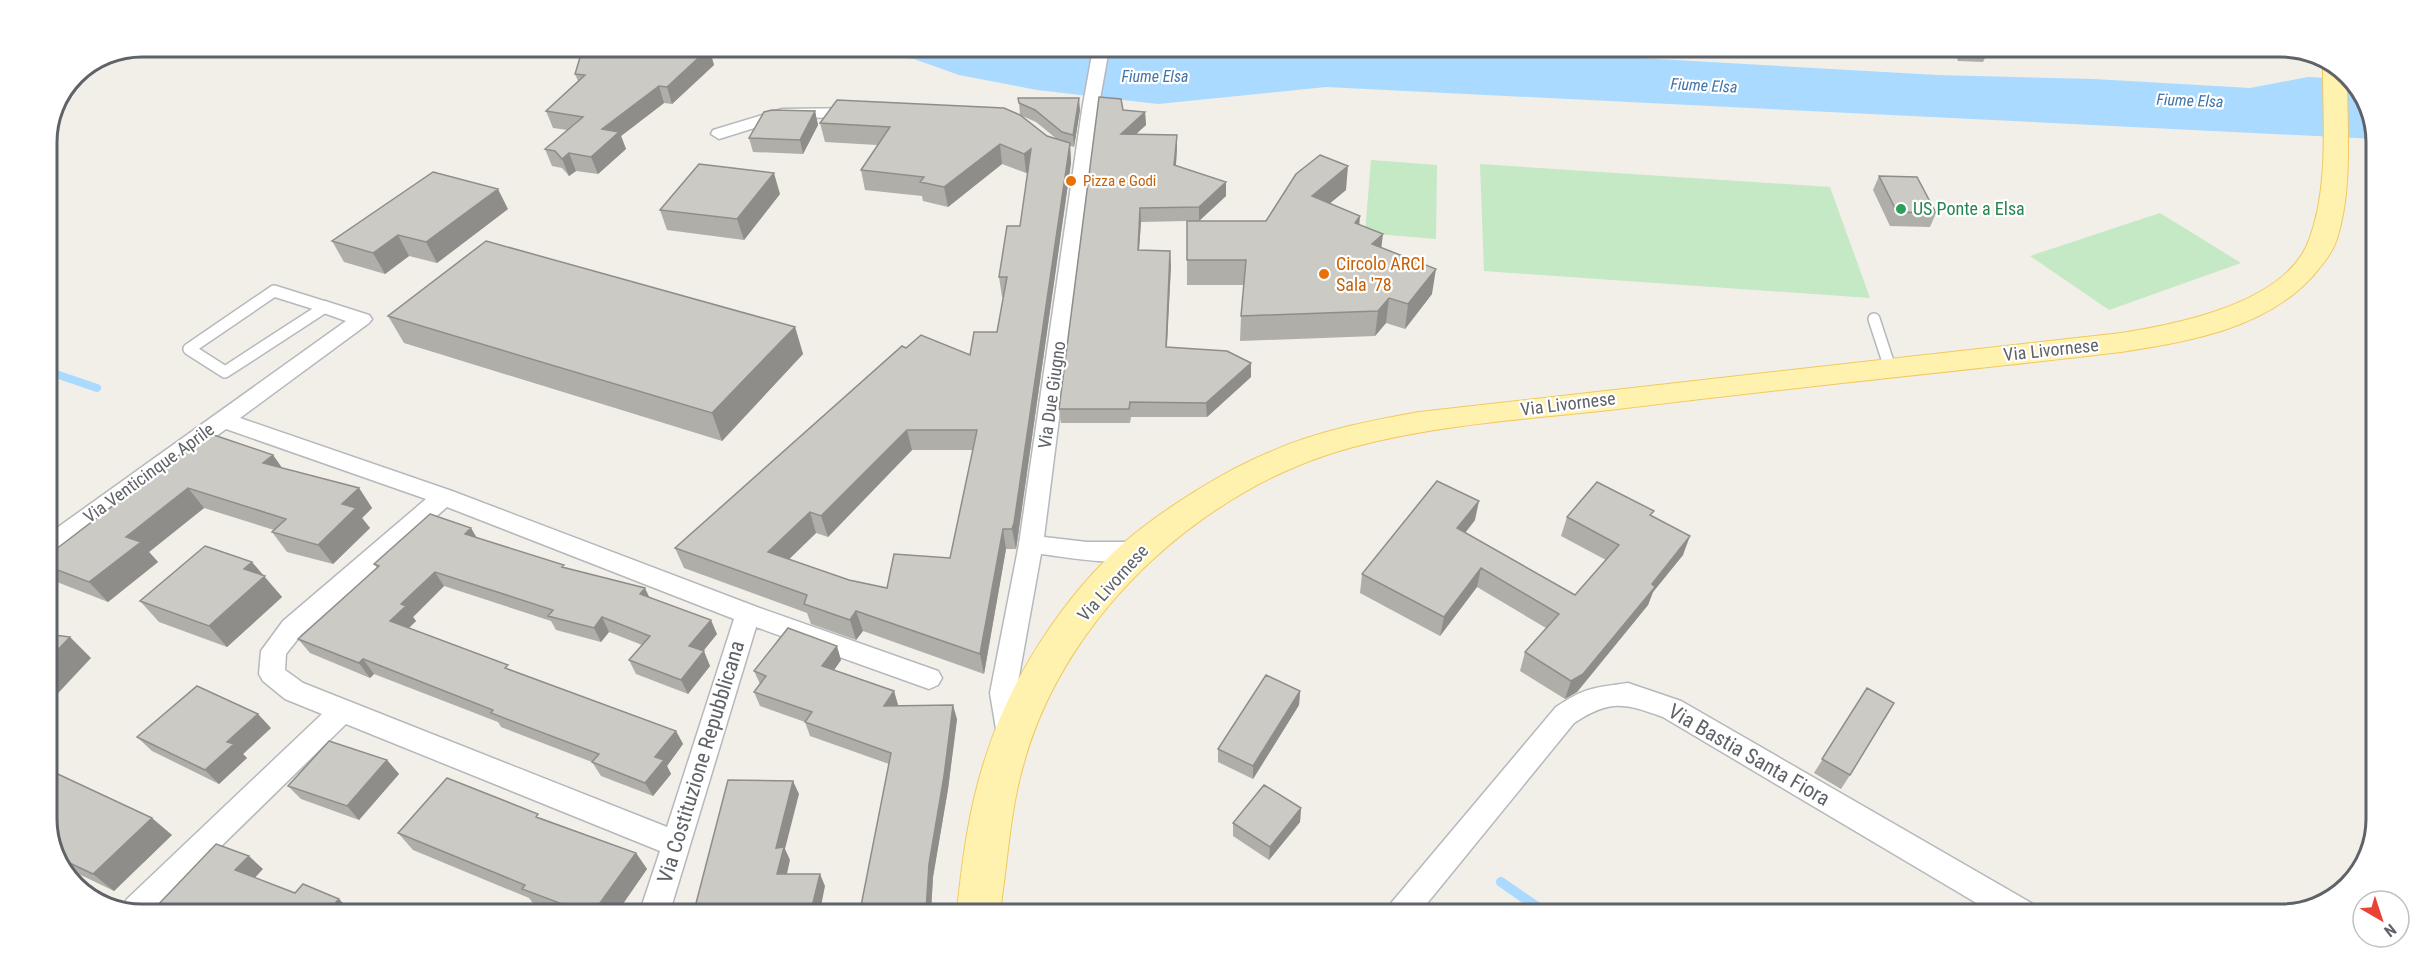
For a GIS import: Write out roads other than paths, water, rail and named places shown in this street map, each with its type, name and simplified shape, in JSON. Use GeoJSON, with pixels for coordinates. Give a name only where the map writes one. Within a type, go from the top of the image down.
{"type":"FeatureCollection","features":[{"type":"Feature","properties":{"kind":"main road","name":"Via Livornese"},"geometry":{"type":"LineString","coordinates":[[980,904],[994,807],[1011,741],[1033,693],[1063,643],[1098,595],[1138,551],[1188,514],[1254,472],[1322,444],[1369,432],[1434,421],[1600,400],[2122,342],[2184,330],[2239,314],[2262,303],[2291,282],[2317,255],[2328,227],[2333,167],[2335,76]]}},
{"type":"Feature","properties":{"kind":"street","name":"Via Due Giugno"},"geometry":{"type":"LineString","coordinates":[[1011,741],[1004,693],[1031,544],[1074,156],[1090,110],[1100,57]]}},
{"type":"Feature","properties":{"kind":"street"},"geometry":{"type":"LineString","coordinates":[[719,134],[782,114],[870,112]]}},
{"type":"Feature","properties":{"kind":"street","name":"Via Venticinque Aprile"},"geometry":{"type":"LineString","coordinates":[[57,540],[362,320],[325,307]]}},
{"type":"Feature","properties":{"kind":"street"},"geometry":{"type":"LineString","coordinates":[[223,420],[444,497],[748,614],[929,678]]}},
{"type":"Feature","properties":{"kind":"street"},"geometry":{"type":"LineString","coordinates":[[444,497],[292,628],[274,651],[272,674],[294,691],[676,844]]}},
{"type":"Feature","properties":{"kind":"street"},"geometry":{"type":"LineString","coordinates":[[1031,544],[1088,551],[1138,551]]}},
{"type":"Feature","properties":{"kind":"street","name":"Via Costituzione Repubblicana"},"geometry":{"type":"LineString","coordinates":[[657,904],[748,614]]}},
{"type":"Feature","properties":{"kind":"street","name":"Via Bastia Santa Fiora"},"geometry":{"type":"LineString","coordinates":[[1409,904],[1564,715],[1589,699],[1628,694],[1672,709],[2006,904]]}},
{"type":"Feature","properties":{"kind":"street"},"geometry":{"type":"LineString","coordinates":[[142,904],[343,710]]}},
{"type":"Feature","properties":{"kind":"lane"},"geometry":{"type":"LineString","coordinates":[[274,291],[325,307],[225,372],[189,349],[274,291]]}},
{"type":"Feature","properties":{"kind":"lane"},"geometry":{"type":"LineString","coordinates":[[1874,319],[1890,368]]}},
{"type":"Feature","properties":{"kind":"water","name":"Fiume Elsa"},"geometry":{"type":"Polygon","coordinates":[[[900,57],[1623,57],[1937,75],[2094,79],[2250,88],[2308,77],[2337,78],[2355,99],[2362,114],[2366,139],[1326,87],[1158,104],[1037,90],[959,75],[914,59],[900,57]]]}},
{"type":"Feature","properties":{"kind":"waterway"},"geometry":{"type":"LineString","coordinates":[[57,374],[97,388]]}},
{"type":"Feature","properties":{"kind":"waterway"},"geometry":{"type":"LineString","coordinates":[[1501,882],[1533,904]]}},
{"type":"Feature","properties":{"kind":"place","name":"Pizza e Godi"},"geometry":{"type":"Point","coordinates":[1071,181]}},
{"type":"Feature","properties":{"kind":"place","name":"US Ponte a Elsa"},"geometry":{"type":"Point","coordinates":[1901,209]}},
{"type":"Feature","properties":{"kind":"place","name":"Circolo ARCI Sala '78"},"geometry":{"type":"Point","coordinates":[1324,274]}}]}
